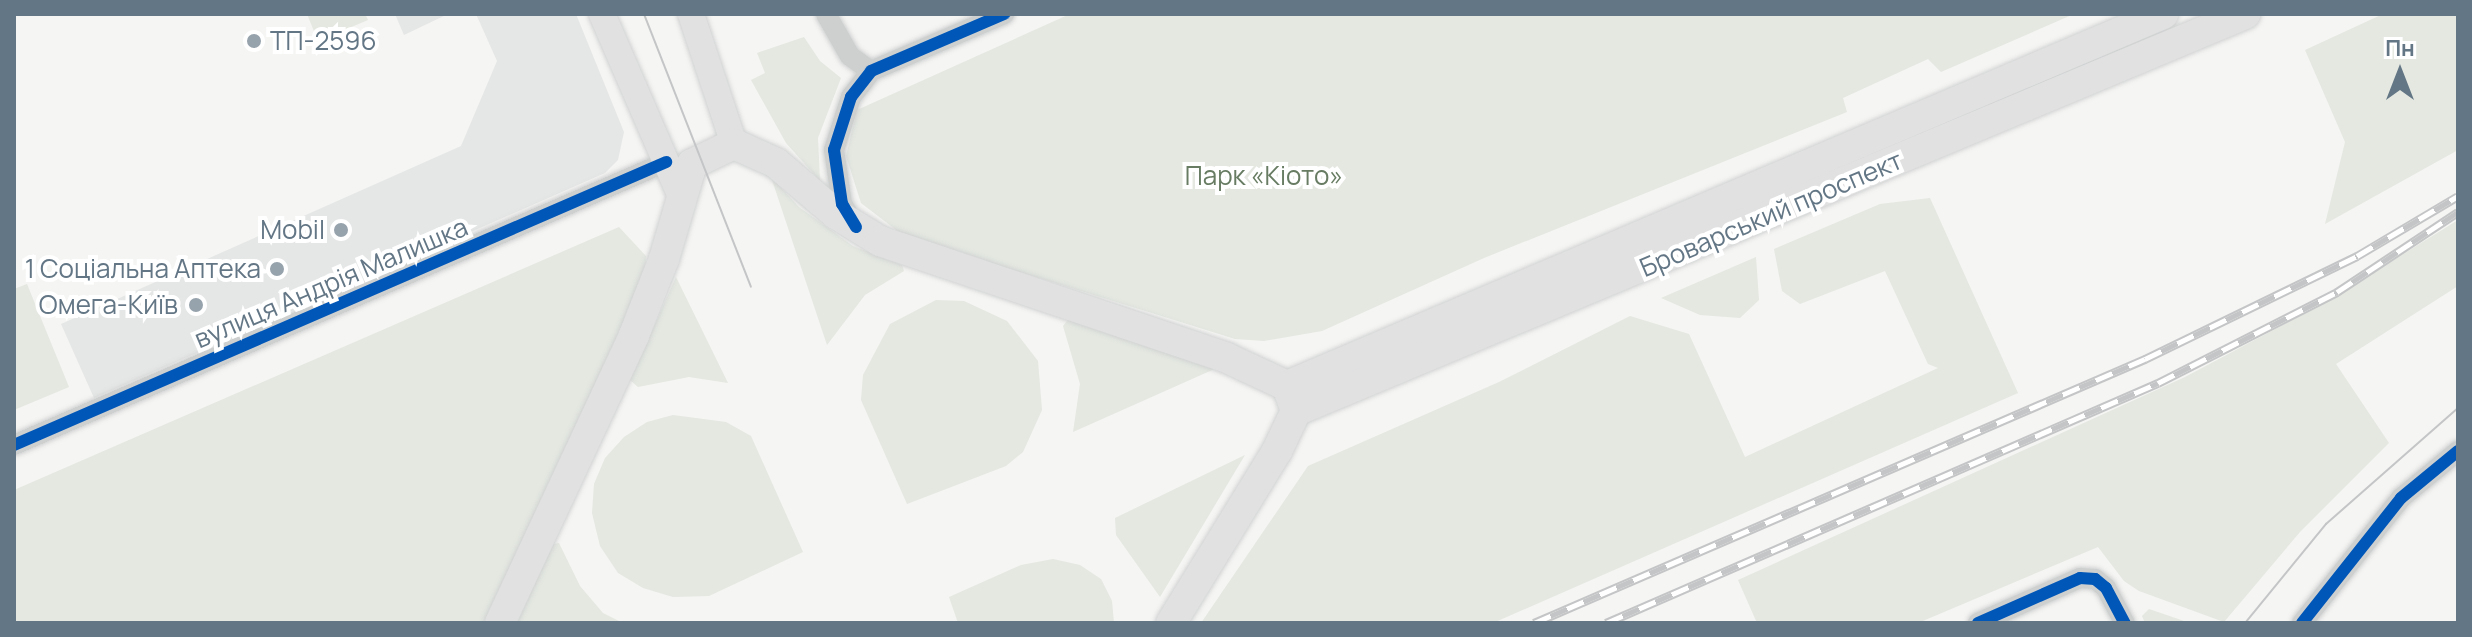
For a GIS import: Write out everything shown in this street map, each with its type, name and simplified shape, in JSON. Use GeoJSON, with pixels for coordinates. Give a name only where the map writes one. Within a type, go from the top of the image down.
{"type":"FeatureCollection","features":[{"type":"Feature","properties":{"kind":"highway","name":"Броварський проспект"},"geometry":{"type":"LineString","coordinates":[[1291,399],[2163,14]]}},
{"type":"Feature","properties":{"kind":"highway","name":"Броварський проспект"},"geometry":{"type":"LineString","coordinates":[[1291,399],[2245,14]]}},
{"type":"Feature","properties":{"kind":"highway"},"geometry":{"type":"LineString","coordinates":[[500,623],[634,335],[664,259],[680,194],[692,164],[734,144],[776,163],[856,227],[880,241],[1227,358],[1291,399],[1171,623]]}},
{"type":"Feature","properties":{"kind":"main road"},"geometry":{"type":"LineString","coordinates":[[602,14],[680,194]]}},
{"type":"Feature","properties":{"kind":"main road"},"geometry":{"type":"LineString","coordinates":[[691,14],[734,144]]}},
{"type":"Feature","properties":{"kind":"street"},"geometry":{"type":"LineString","coordinates":[[826,14],[850,56],[871,71]]}},
{"type":"Feature","properties":{"kind":"street"},"geometry":{"type":"LineString","coordinates":[[856,227],[842,204],[834,150],[845,109],[871,71],[1004,14]]}},
{"type":"Feature","properties":{"kind":"street","name":"вулиця Андрія Малишка"},"geometry":{"type":"LineString","coordinates":[[14,445],[666,162]]}},
{"type":"Feature","properties":{"kind":"street"},"geometry":{"type":"LineString","coordinates":[[2302,623],[2401,498],[2458,451]]}},
{"type":"Feature","properties":{"kind":"street"},"geometry":{"type":"LineString","coordinates":[[1978,623],[2080,578],[2095,579],[2106,588],[2125,623]]}},
{"type":"Feature","properties":{"kind":"shaded area"},"geometry":{"type":"Polygon","coordinates":[[[395,14],[448,14],[404,35],[395,14]]]}},
{"type":"Feature","properties":{"kind":"shaded area"},"geometry":{"type":"Polygon","coordinates":[[[476,14],[576,14],[624,132],[618,160],[605,173],[94,398],[61,324],[461,146],[497,61],[476,14]]]}},
{"type":"Feature","properties":{"kind":"green space"},"geometry":{"type":"Polygon","coordinates":[[[307,14],[365,14],[368,20],[318,41],[307,14]]]}},
{"type":"Feature","properties":{"kind":"green space","name":"Парк «Кіото»"},"geometry":{"type":"Polygon","coordinates":[[[1070,14],[2074,14],[1941,72],[1928,59],[1843,98],[1847,112],[1484,258],[1322,331],[1264,341],[1235,339],[904,236],[861,203],[846,156],[857,110],[1070,14]]]}},
{"type":"Feature","properties":{"kind":"green space"},"geometry":{"type":"Polygon","coordinates":[[[2383,14],[2458,14],[2458,150],[2325,224],[2345,142],[2305,50],[2383,14]]]}},
{"type":"Feature","properties":{"kind":"green space"},"geometry":{"type":"Polygon","coordinates":[[[804,37],[820,61],[841,78],[818,138],[820,181],[786,143],[751,80],[765,73],[757,53],[804,37]]]}},
{"type":"Feature","properties":{"kind":"green space"},"geometry":{"type":"Polygon","coordinates":[[[771,177],[799,207],[853,246],[902,265],[904,271],[865,295],[827,345],[771,177]]]}},
{"type":"Feature","properties":{"kind":"green space"},"geometry":{"type":"Polygon","coordinates":[[[1930,198],[2018,393],[1493,623],[1201,623],[1308,466],[1499,382],[1630,316],[1689,334],[1745,457],[1938,368],[1928,364],[1885,271],[1800,304],[1782,291],[1774,249],[1880,204],[1930,198]]]}},
{"type":"Feature","properties":{"kind":"green space"},"geometry":{"type":"Polygon","coordinates":[[[2458,220],[2458,286],[2336,364],[2389,443],[2300,532],[2224,622],[2139,591],[2124,581],[2098,547],[1918,623],[1757,623],[1738,580],[2185,377],[2326,302],[2458,220]]]}},
{"type":"Feature","properties":{"kind":"green space"},"geometry":{"type":"Polygon","coordinates":[[[619,227],[646,256],[644,281],[486,623],[14,623],[14,490],[619,227]]]}},
{"type":"Feature","properties":{"kind":"green space"},"geometry":{"type":"Polygon","coordinates":[[[1756,257],[1759,300],[1740,318],[1700,315],[1661,298],[1756,257]]]}},
{"type":"Feature","properties":{"kind":"green space"},"geometry":{"type":"Polygon","coordinates":[[[676,277],[728,383],[689,377],[638,387],[630,380],[676,277]]]}},
{"type":"Feature","properties":{"kind":"green space"},"geometry":{"type":"Polygon","coordinates":[[[27,284],[69,387],[14,410],[14,289],[27,284]]]}},
{"type":"Feature","properties":{"kind":"green space"},"geometry":{"type":"Polygon","coordinates":[[[936,300],[964,301],[1007,321],[1038,361],[1042,410],[1023,452],[1006,466],[907,504],[861,400],[863,375],[890,324],[936,300]]]}},
{"type":"Feature","properties":{"kind":"green space"},"geometry":{"type":"Polygon","coordinates":[[[1070,317],[1219,367],[1073,432],[1080,384],[1063,326],[1070,317]]]}},
{"type":"Feature","properties":{"kind":"green space"},"geometry":{"type":"Polygon","coordinates":[[[673,415],[726,422],[751,436],[803,552],[709,596],[673,597],[643,588],[618,573],[600,546],[592,513],[594,484],[605,458],[624,437],[647,422],[673,415]]]}},
{"type":"Feature","properties":{"kind":"green space"},"geometry":{"type":"Polygon","coordinates":[[[1245,455],[1160,597],[1116,535],[1115,518],[1245,455]]]}},
{"type":"Feature","properties":{"kind":"green space"},"geometry":{"type":"Polygon","coordinates":[[[559,543],[580,586],[603,613],[623,623],[510,623],[547,545],[559,543]]]}},
{"type":"Feature","properties":{"kind":"green space"},"geometry":{"type":"Polygon","coordinates":[[[1053,559],[1080,565],[1101,579],[1112,601],[1114,623],[958,623],[949,597],[1021,565],[1053,559]]]}},
{"type":"Feature","properties":{"kind":"green space"},"geometry":{"type":"Polygon","coordinates":[[[2149,609],[2190,623],[2145,623],[2142,616],[2149,609]]]}},
{"type":"Feature","properties":{"kind":"tram line"},"geometry":{"type":"LineString","coordinates":[[644,14],[751,287]]}},
{"type":"Feature","properties":{"kind":"tram line"},"geometry":{"type":"LineString","coordinates":[[2245,623],[2326,524],[2458,408]]}},
{"type":"Feature","properties":{"kind":"railway"},"geometry":{"type":"LineString","coordinates":[[1534,623],[2145,359],[2357,256],[2458,196]]}},
{"type":"Feature","properties":{"kind":"railway"},"geometry":{"type":"LineString","coordinates":[[1606,623],[2158,383],[2337,292],[2458,212]]}},
{"type":"Feature","properties":{"kind":"cycle path"},"geometry":{"type":"LineString","coordinates":[[856,227],[842,204],[834,150],[851,97],[871,71],[1004,14]]}},
{"type":"Feature","properties":{"kind":"cycle path"},"geometry":{"type":"LineString","coordinates":[[14,445],[666,162]]}},
{"type":"Feature","properties":{"kind":"cycle path"},"geometry":{"type":"LineString","coordinates":[[2302,623],[2401,498],[2458,451]]}},
{"type":"Feature","properties":{"kind":"cycle path"},"geometry":{"type":"LineString","coordinates":[[1978,623],[2080,578],[2095,579],[2106,588],[2125,623]]}},
{"type":"Feature","properties":{"kind":"place","name":"ТП-2596"},"geometry":{"type":"Point","coordinates":[254,41]}},
{"type":"Feature","properties":{"kind":"place","name":"Mobil"},"geometry":{"type":"Point","coordinates":[341,230]}},
{"type":"Feature","properties":{"kind":"place","name":"1 Соціальна Аптека"},"geometry":{"type":"Point","coordinates":[277,269]}},
{"type":"Feature","properties":{"kind":"place","name":"Омега-Київ"},"geometry":{"type":"Point","coordinates":[196,305]}}]}
